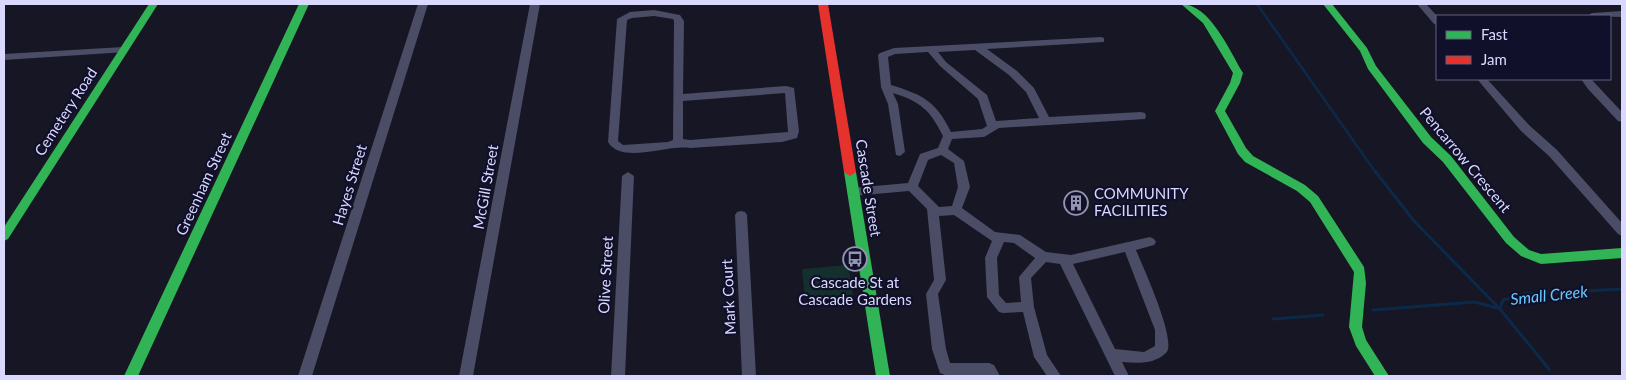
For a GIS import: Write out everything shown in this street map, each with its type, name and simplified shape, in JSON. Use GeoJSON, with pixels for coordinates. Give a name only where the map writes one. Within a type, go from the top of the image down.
{"type":"FeatureCollection","features":[{"type":"Feature","properties":{"kind":"street","name":"Cemetery Road"},"geometry":{"type":"LineString","coordinates":[[4,236],[153,4]]}},
{"type":"Feature","properties":{"kind":"street","name":"Greenham Street"},"geometry":{"type":"LineString","coordinates":[[131,376],[304,4]]}},
{"type":"Feature","properties":{"kind":"street","name":"Hayes Street"},"geometry":{"type":"LineString","coordinates":[[305,376],[423,4]]}},
{"type":"Feature","properties":{"kind":"street","name":"McGill Street"},"geometry":{"type":"LineString","coordinates":[[466,376],[535,4]]}},
{"type":"Feature","properties":{"kind":"street","name":"Cascade Street"},"geometry":{"type":"LineString","coordinates":[[823,4],[884,376]]}},
{"type":"Feature","properties":{"kind":"street"},"geometry":{"type":"LineString","coordinates":[[1185,4],[1207,22],[1238,73],[1238,80],[1222,103],[1220,110],[1242,151],[1249,158],[1301,188],[1314,199],[1360,271],[1362,282],[1355,322],[1357,333],[1382,376]]}},
{"type":"Feature","properties":{"kind":"street","name":"Pencarrow Crescent"},"geometry":{"type":"LineString","coordinates":[[1327,4],[1364,50],[1371,67],[1426,140],[1447,159],[1516,247],[1533,257],[1541,259],[1622,253]]}},
{"type":"Feature","properties":{"kind":"street"},"geometry":{"type":"LineString","coordinates":[[1421,4],[1436,21]]}},
{"type":"Feature","properties":{"kind":"street"},"geometry":{"type":"LineString","coordinates":[[678,142],[678,105],[680,98],[679,21],[677,17],[654,13],[625,16],[622,19],[613,142],[617,147],[622,149],[668,146],[678,142],[690,144],[782,138],[793,135],[794,130],[790,90],[680,98]]}},
{"type":"Feature","properties":{"kind":"street"},"geometry":{"type":"LineString","coordinates":[[900,152],[893,104],[886,87],[883,55],[894,51],[1101,40]]}},
{"type":"Feature","properties":{"kind":"street"},"geometry":{"type":"LineString","coordinates":[[978,47],[1013,73],[1030,90],[1046,121]]}},
{"type":"Feature","properties":{"kind":"street"},"geometry":{"type":"LineString","coordinates":[[931,49],[943,64],[983,97],[993,127]]}},
{"type":"Feature","properties":{"kind":"street"},"geometry":{"type":"LineString","coordinates":[[4,57],[123,50]]}},
{"type":"Feature","properties":{"kind":"street"},"geometry":{"type":"LineString","coordinates":[[1483,80],[1525,128],[1553,153],[1622,231]]}},
{"type":"Feature","properties":{"kind":"street"},"geometry":{"type":"LineString","coordinates":[[1587,80],[1622,118]]}},
{"type":"Feature","properties":{"kind":"street"},"geometry":{"type":"LineString","coordinates":[[886,87],[919,98],[938,115],[948,136],[942,151]]}},
{"type":"Feature","properties":{"kind":"street"},"geometry":{"type":"LineString","coordinates":[[948,136],[984,133],[997,124],[1141,116]]}},
{"type":"Feature","properties":{"kind":"street"},"geometry":{"type":"LineString","coordinates":[[912,187],[924,157],[942,151],[959,161],[964,187],[956,210]]}},
{"type":"Feature","properties":{"kind":"street","name":"Olive Street"},"geometry":{"type":"LineString","coordinates":[[618,376],[628,176]]}},
{"type":"Feature","properties":{"kind":"street"},"geometry":{"type":"LineString","coordinates":[[853,192],[912,187]]}},
{"type":"Feature","properties":{"kind":"street"},"geometry":{"type":"LineString","coordinates":[[912,187],[937,212],[956,210],[993,237],[1016,238],[1043,257],[1071,260],[1150,242]]}},
{"type":"Feature","properties":{"kind":"street"},"geometry":{"type":"LineString","coordinates":[[933,209],[940,280],[932,294],[939,349],[945,369],[989,369],[992,376]]}},
{"type":"Feature","properties":{"kind":"street","name":"Mark Court"},"geometry":{"type":"LineString","coordinates":[[741,215],[749,376]]}},
{"type":"Feature","properties":{"kind":"street"},"geometry":{"type":"LineString","coordinates":[[1000,238],[991,258],[993,297],[1003,308],[1028,307]]}},
{"type":"Feature","properties":{"kind":"street"},"geometry":{"type":"LineString","coordinates":[[1113,355],[1145,358],[1162,349],[1161,330],[1129,247]]}},
{"type":"Feature","properties":{"kind":"street"},"geometry":{"type":"LineString","coordinates":[[1043,257],[1025,277],[1028,307],[1041,357],[1054,376]]}},
{"type":"Feature","properties":{"kind":"street"},"geometry":{"type":"LineString","coordinates":[[1064,259],[1122,376]]}},
{"type":"Feature","properties":{"kind":"green space"},"geometry":{"type":"Polygon","coordinates":[[[848,265],[853,295],[805,299],[802,269],[848,265]]]}},
{"type":"Feature","properties":{"kind":"waterway"},"geometry":{"type":"LineString","coordinates":[[1257,4],[1376,173]]}},
{"type":"Feature","properties":{"kind":"waterway"},"geometry":{"type":"LineString","coordinates":[[1375,171],[1414,221],[1500,309]]}},
{"type":"Feature","properties":{"kind":"waterway","name":"Small Creek"},"geometry":{"type":"LineString","coordinates":[[1500,309],[1503,300],[1525,294],[1622,289]]}},
{"type":"Feature","properties":{"kind":"waterway"},"geometry":{"type":"LineString","coordinates":[[1373,310],[1475,302],[1497,308]]}},
{"type":"Feature","properties":{"kind":"waterway","name":"Small Creek"},"geometry":{"type":"LineString","coordinates":[[1500,309],[1549,369]]}},
{"type":"Feature","properties":{"kind":"waterway"},"geometry":{"type":"LineString","coordinates":[[1273,319],[1323,315]]}},
{"type":"Feature","properties":{"kind":"traffic: fast"},"geometry":{"type":"LineString","coordinates":[[4,236],[153,4]]}},
{"type":"Feature","properties":{"kind":"traffic: fast"},"geometry":{"type":"LineString","coordinates":[[131,376],[304,4]]}},
{"type":"Feature","properties":{"kind":"traffic: fast"},"geometry":{"type":"LineString","coordinates":[[1185,4],[1207,21],[1238,73],[1235,83],[1220,111],[1242,151],[1249,159],[1301,188],[1314,199],[1360,271],[1355,327],[1360,342],[1382,376]]}},
{"type":"Feature","properties":{"kind":"traffic: fast"},"geometry":{"type":"LineString","coordinates":[[1327,4],[1364,50],[1371,67],[1427,140],[1447,159],[1510,240],[1525,253],[1541,259],[1622,253]]}},
{"type":"Feature","properties":{"kind":"traffic: fast"},"geometry":{"type":"LineString","coordinates":[[850,172],[883,376]]}},
{"type":"Feature","properties":{"kind":"traffic: jam"},"geometry":{"type":"LineString","coordinates":[[823,4],[850,172]]}},
{"type":"Feature","properties":{"kind":"place","name":"COMMUNITY FACILITIES"},"geometry":{"type":"Point","coordinates":[1076,203]}},
{"type":"Feature","properties":{"kind":"place","name":"Cascade St at Cascade Gardens"},"geometry":{"type":"Point","coordinates":[855,259]}}]}
